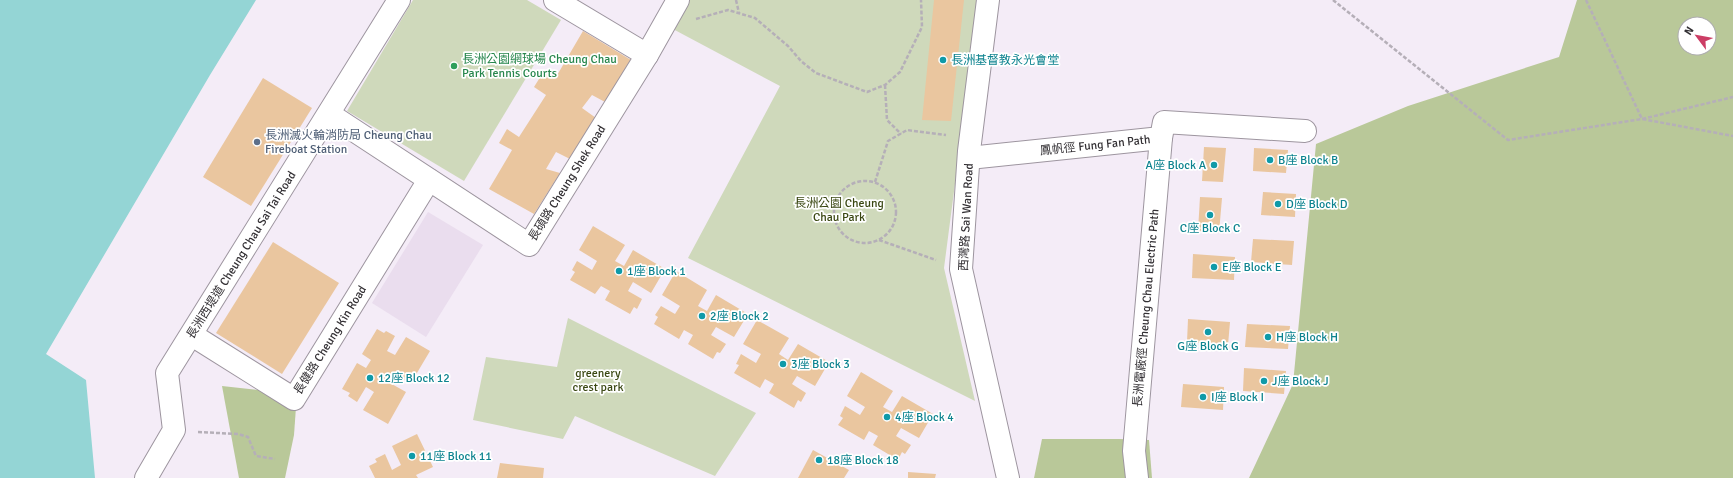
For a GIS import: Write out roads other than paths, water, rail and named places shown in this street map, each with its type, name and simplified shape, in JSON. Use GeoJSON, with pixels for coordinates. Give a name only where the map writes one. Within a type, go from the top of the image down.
{"type":"FeatureCollection","features":[{"type":"Feature","properties":{"kind":"street","name":"長洲西堤道 Cheung Chau Sai Tai Road"},"geometry":{"type":"LineString","coordinates":[[146,478],[174,430],[167,373],[329,114],[398,0]]}},
{"type":"Feature","properties":{"kind":"street"},"geometry":{"type":"LineString","coordinates":[[554,0],[647,55]]}},
{"type":"Feature","properties":{"kind":"street","name":"長碩路 Cheung Shek Road"},"geometry":{"type":"LineString","coordinates":[[329,114],[530,245],[647,55],[678,0]]}},
{"type":"Feature","properties":{"kind":"street","name":"西灣路 Sai Wan Road"},"geometry":{"type":"LineString","coordinates":[[988,0],[970,149],[961,269],[1008,478]]}},
{"type":"Feature","properties":{"kind":"street","name":"鳳帆徑 Fung Fan Path"},"geometry":{"type":"LineString","coordinates":[[970,149],[1161,138],[1164,122],[1305,131]]}},
{"type":"Feature","properties":{"kind":"street","name":"長洲電廠徑 Cheung Chau Electric Path"},"geometry":{"type":"LineString","coordinates":[[1137,478],[1134,451],[1161,138]]}},
{"type":"Feature","properties":{"kind":"street","name":"長健路 Cheung Kin Road"},"geometry":{"type":"LineString","coordinates":[[192,334],[294,399],[429,180]]}},
{"type":"Feature","properties":{"kind":"water"},"geometry":{"type":"Polygon","coordinates":[[[0,0],[256,0],[210,75],[46,354],[86,380],[95,478],[0,478],[0,0]]]}},
{"type":"Feature","properties":{"kind":"place","name":"長洲基督教永光會堂"},"geometry":{"type":"Point","coordinates":[943,60]}},
{"type":"Feature","properties":{"kind":"place","name":"長洲公園網球場 Cheung Chau Park Tennis Courts"},"geometry":{"type":"Point","coordinates":[454,66]}},
{"type":"Feature","properties":{"kind":"place","name":"長洲滅火輪消防局 Cheung Chau Fireboat Station"},"geometry":{"type":"Point","coordinates":[257,142]}},
{"type":"Feature","properties":{"kind":"place","name":"B座 Block B"},"geometry":{"type":"Point","coordinates":[1270,160]}},
{"type":"Feature","properties":{"kind":"place","name":"A座 Block A"},"geometry":{"type":"Point","coordinates":[1214,165]}},
{"type":"Feature","properties":{"kind":"place","name":"D座 Block D"},"geometry":{"type":"Point","coordinates":[1278,204]}},
{"type":"Feature","properties":{"kind":"place","name":"C座 Block C"},"geometry":{"type":"Point","coordinates":[1210,215]}},
{"type":"Feature","properties":{"kind":"place","name":"E座 Block E"},"geometry":{"type":"Point","coordinates":[1214,267]}},
{"type":"Feature","properties":{"kind":"place","name":"1座 Block 1"},"geometry":{"type":"Point","coordinates":[619,271]}},
{"type":"Feature","properties":{"kind":"place","name":"2座 Block 2"},"geometry":{"type":"Point","coordinates":[702,316]}},
{"type":"Feature","properties":{"kind":"place","name":"G座 Block G"},"geometry":{"type":"Point","coordinates":[1208,332]}},
{"type":"Feature","properties":{"kind":"place","name":"H座 Block H"},"geometry":{"type":"Point","coordinates":[1268,337]}},
{"type":"Feature","properties":{"kind":"place","name":"3座 Block 3"},"geometry":{"type":"Point","coordinates":[783,364]}},
{"type":"Feature","properties":{"kind":"place","name":"12座 Block 12"},"geometry":{"type":"Point","coordinates":[370,378]}},
{"type":"Feature","properties":{"kind":"place","name":"J座 Block J"},"geometry":{"type":"Point","coordinates":[1264,381]}},
{"type":"Feature","properties":{"kind":"place","name":"I座 Block I"},"geometry":{"type":"Point","coordinates":[1203,397]}},
{"type":"Feature","properties":{"kind":"place","name":"4座 Block 4"},"geometry":{"type":"Point","coordinates":[887,417]}},
{"type":"Feature","properties":{"kind":"place","name":"11座 Block 11"},"geometry":{"type":"Point","coordinates":[412,456]}},
{"type":"Feature","properties":{"kind":"place","name":"18座 Block 18"},"geometry":{"type":"Point","coordinates":[819,460]}},
{"type":"Feature","properties":{"kind":"park label","name":"長洲公園 Cheung Chau Park"},"geometry":{"type":"Point","coordinates":[839,210]}},
{"type":"Feature","properties":{"kind":"park label","name":"greenery crest park"},"geometry":{"type":"Point","coordinates":[598,380]}}]}
